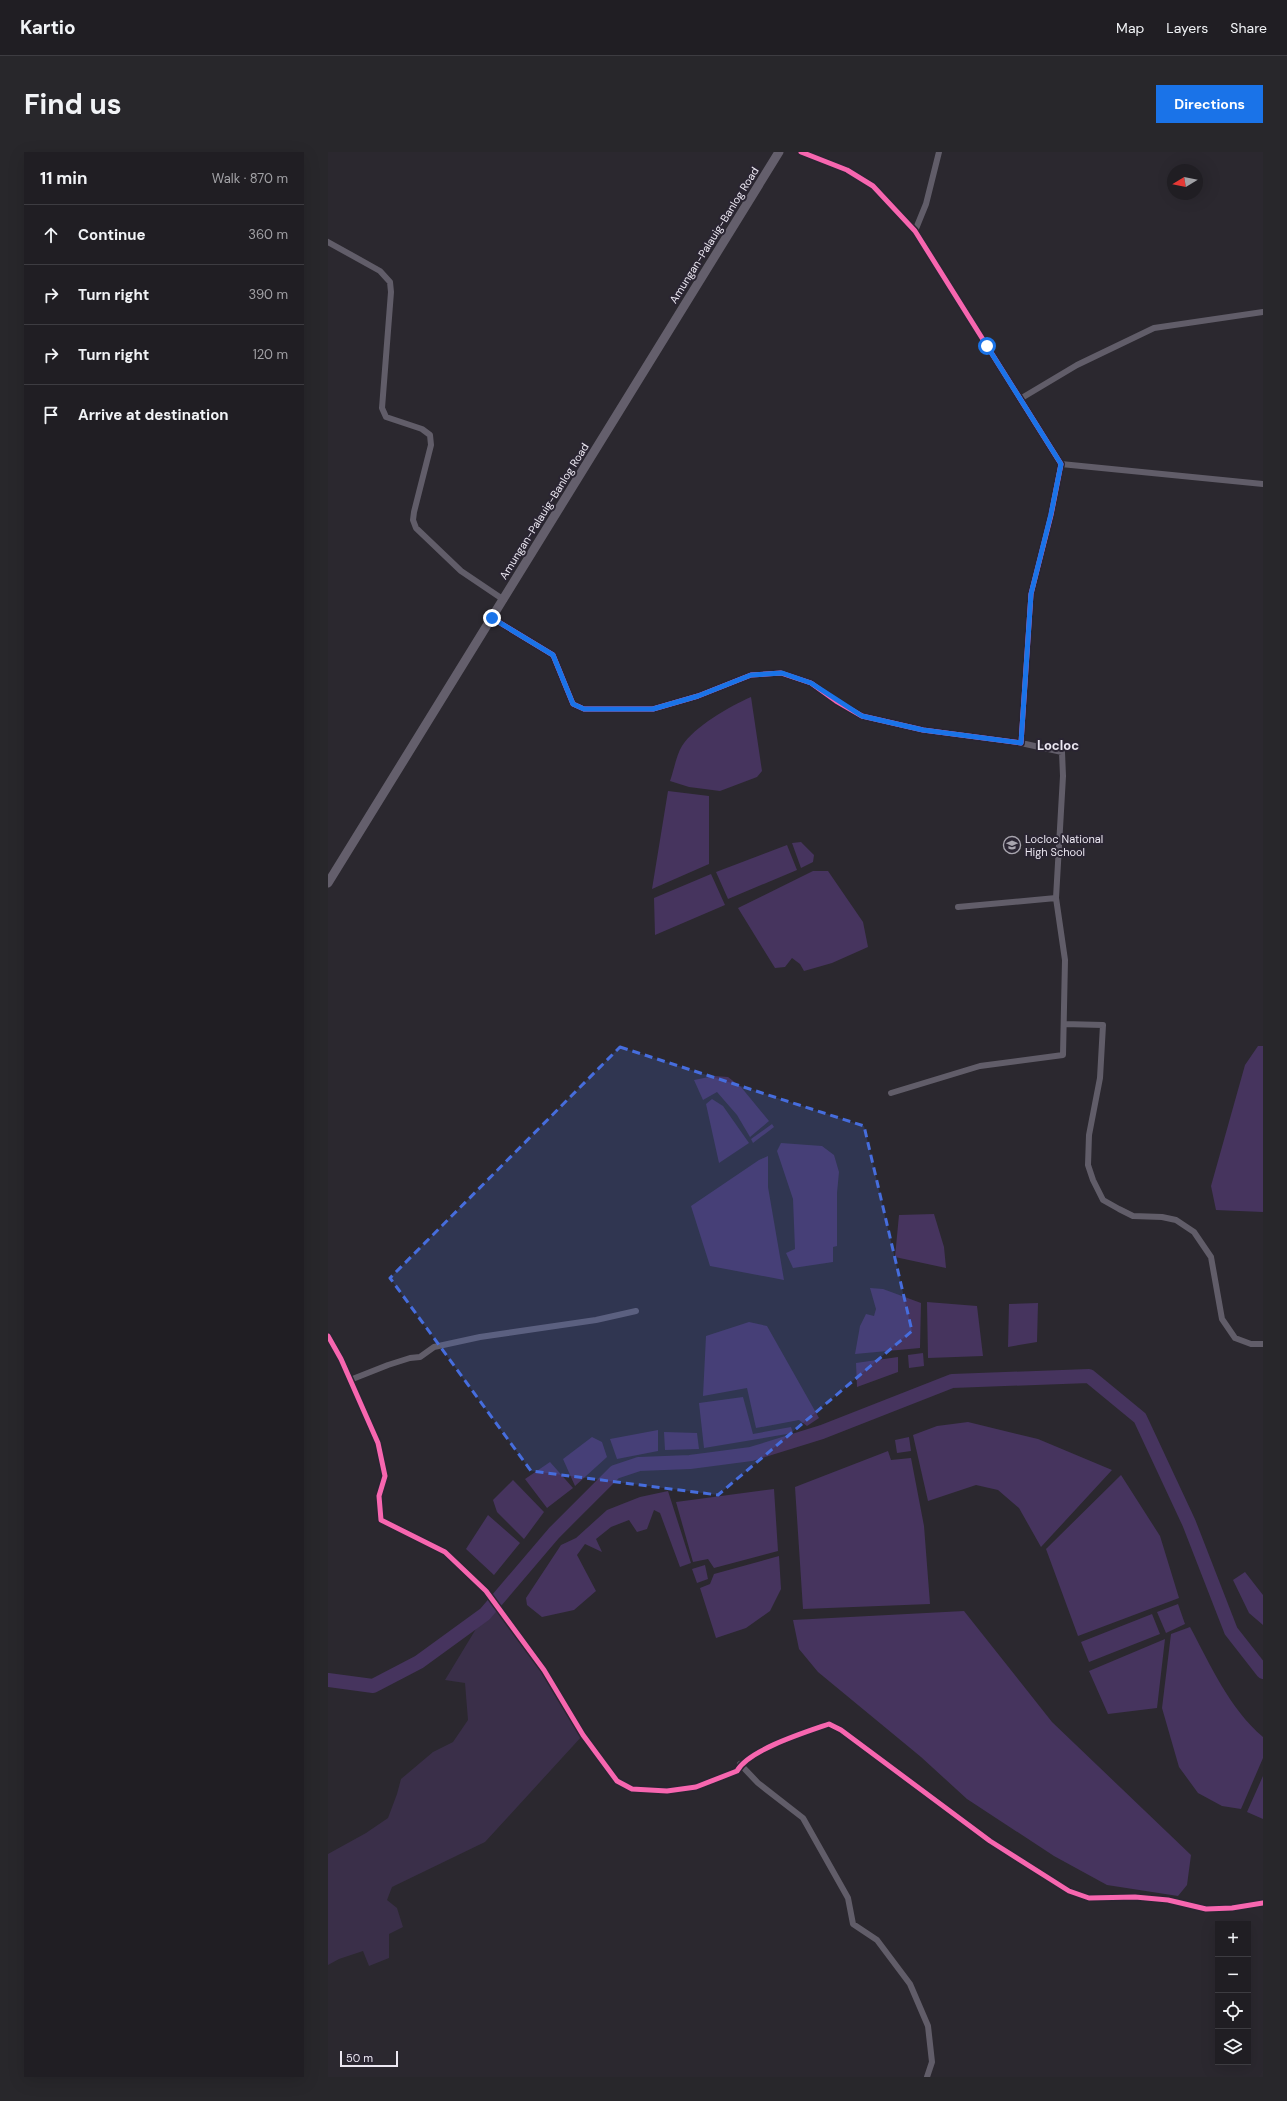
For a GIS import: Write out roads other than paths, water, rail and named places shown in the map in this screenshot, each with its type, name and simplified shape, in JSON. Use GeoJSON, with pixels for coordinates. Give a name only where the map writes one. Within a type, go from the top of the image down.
{"type":"FeatureCollection","features":[{"type":"Feature","properties":{"kind":"main road","name":"Amungan-Palauig-Banlog Road"},"geometry":{"type":"LineString","coordinates":[[328,883],[779,152]]}},
{"type":"Feature","properties":{"kind":"street"},"geometry":{"type":"LineString","coordinates":[[801,152],[847,170],[873,186],[915,231],[1061,464],[1051,514],[1031,594],[1021,743]]}},
{"type":"Feature","properties":{"kind":"street"},"geometry":{"type":"LineString","coordinates":[[915,231],[926,204],[939,152]]}},
{"type":"Feature","properties":{"kind":"street"},"geometry":{"type":"LineString","coordinates":[[328,242],[380,271],[390,282],[391,292],[382,408],[386,417],[422,429],[430,435],[431,445],[414,512],[413,520],[416,528],[461,571],[504,600]]}},
{"type":"Feature","properties":{"kind":"street"},"geometry":{"type":"LineString","coordinates":[[1020,398],[1077,365],[1132,337],[1154,328],[1263,312]]}},
{"type":"Feature","properties":{"kind":"street"},"geometry":{"type":"LineString","coordinates":[[1061,464],[1263,484]]}},
{"type":"Feature","properties":{"kind":"street"},"geometry":{"type":"LineString","coordinates":[[492,618],[553,655],[573,704],[584,709],[653,709],[683,702],[751,675],[782,673],[811,683],[862,716],[923,730],[1021,743],[1062,752],[1056,898],[1065,960],[1063,1054],[980,1066],[891,1093]]}},
{"type":"Feature","properties":{"kind":"street"},"geometry":{"type":"LineString","coordinates":[[958,907],[1056,898]]}},
{"type":"Feature","properties":{"kind":"street"},"geometry":{"type":"LineString","coordinates":[[1064,1024],[1103,1025],[1100,1078],[1089,1135],[1088,1165],[1093,1180],[1103,1200],[1133,1216],[1162,1217],[1176,1220],[1194,1232],[1211,1257],[1222,1319],[1235,1338],[1251,1344],[1263,1344]]}},
{"type":"Feature","properties":{"kind":"street"},"geometry":{"type":"LineString","coordinates":[[350,1380],[388,1365],[410,1358],[420,1357],[434,1346],[480,1337],[596,1320],[636,1310]]}},
{"type":"Feature","properties":{"kind":"street"},"geometry":{"type":"LineString","coordinates":[[328,1336],[350,1380],[378,1443],[385,1476],[378,1496],[381,1520],[445,1552],[486,1591],[544,1670],[583,1735],[617,1781],[632,1789],[667,1791],[696,1787],[737,1770],[740,1764],[771,1746],[829,1724],[846,1734],[990,1841],[1069,1891],[1089,1898],[1135,1897],[1168,1900],[1206,1909],[1232,1908],[1263,1902]]}},
{"type":"Feature","properties":{"kind":"street"},"geometry":{"type":"LineString","coordinates":[[740,1764],[758,1783],[803,1818],[848,1898],[853,1924],[877,1940],[910,1984],[928,2026],[932,2062],[927,2077]]}},
{"type":"Feature","properties":{"kind":"waterway"},"geometry":{"type":"LineString","coordinates":[[328,1680],[373,1686],[419,1662],[485,1614],[554,1533],[615,1472],[639,1464],[690,1462],[751,1454],[822,1432],[952,1381],[1089,1376],[1140,1418],[1189,1523],[1231,1631],[1263,1672]]}},
{"type":"Feature","properties":{"kind":"place","name":"Locloc National High School"},"geometry":{"type":"Point","coordinates":[1012,845]}},
{"type":"Feature","properties":{"kind":"district","name":"Locloc"},"geometry":{"type":"Point","coordinates":[1058,745]}}]}
